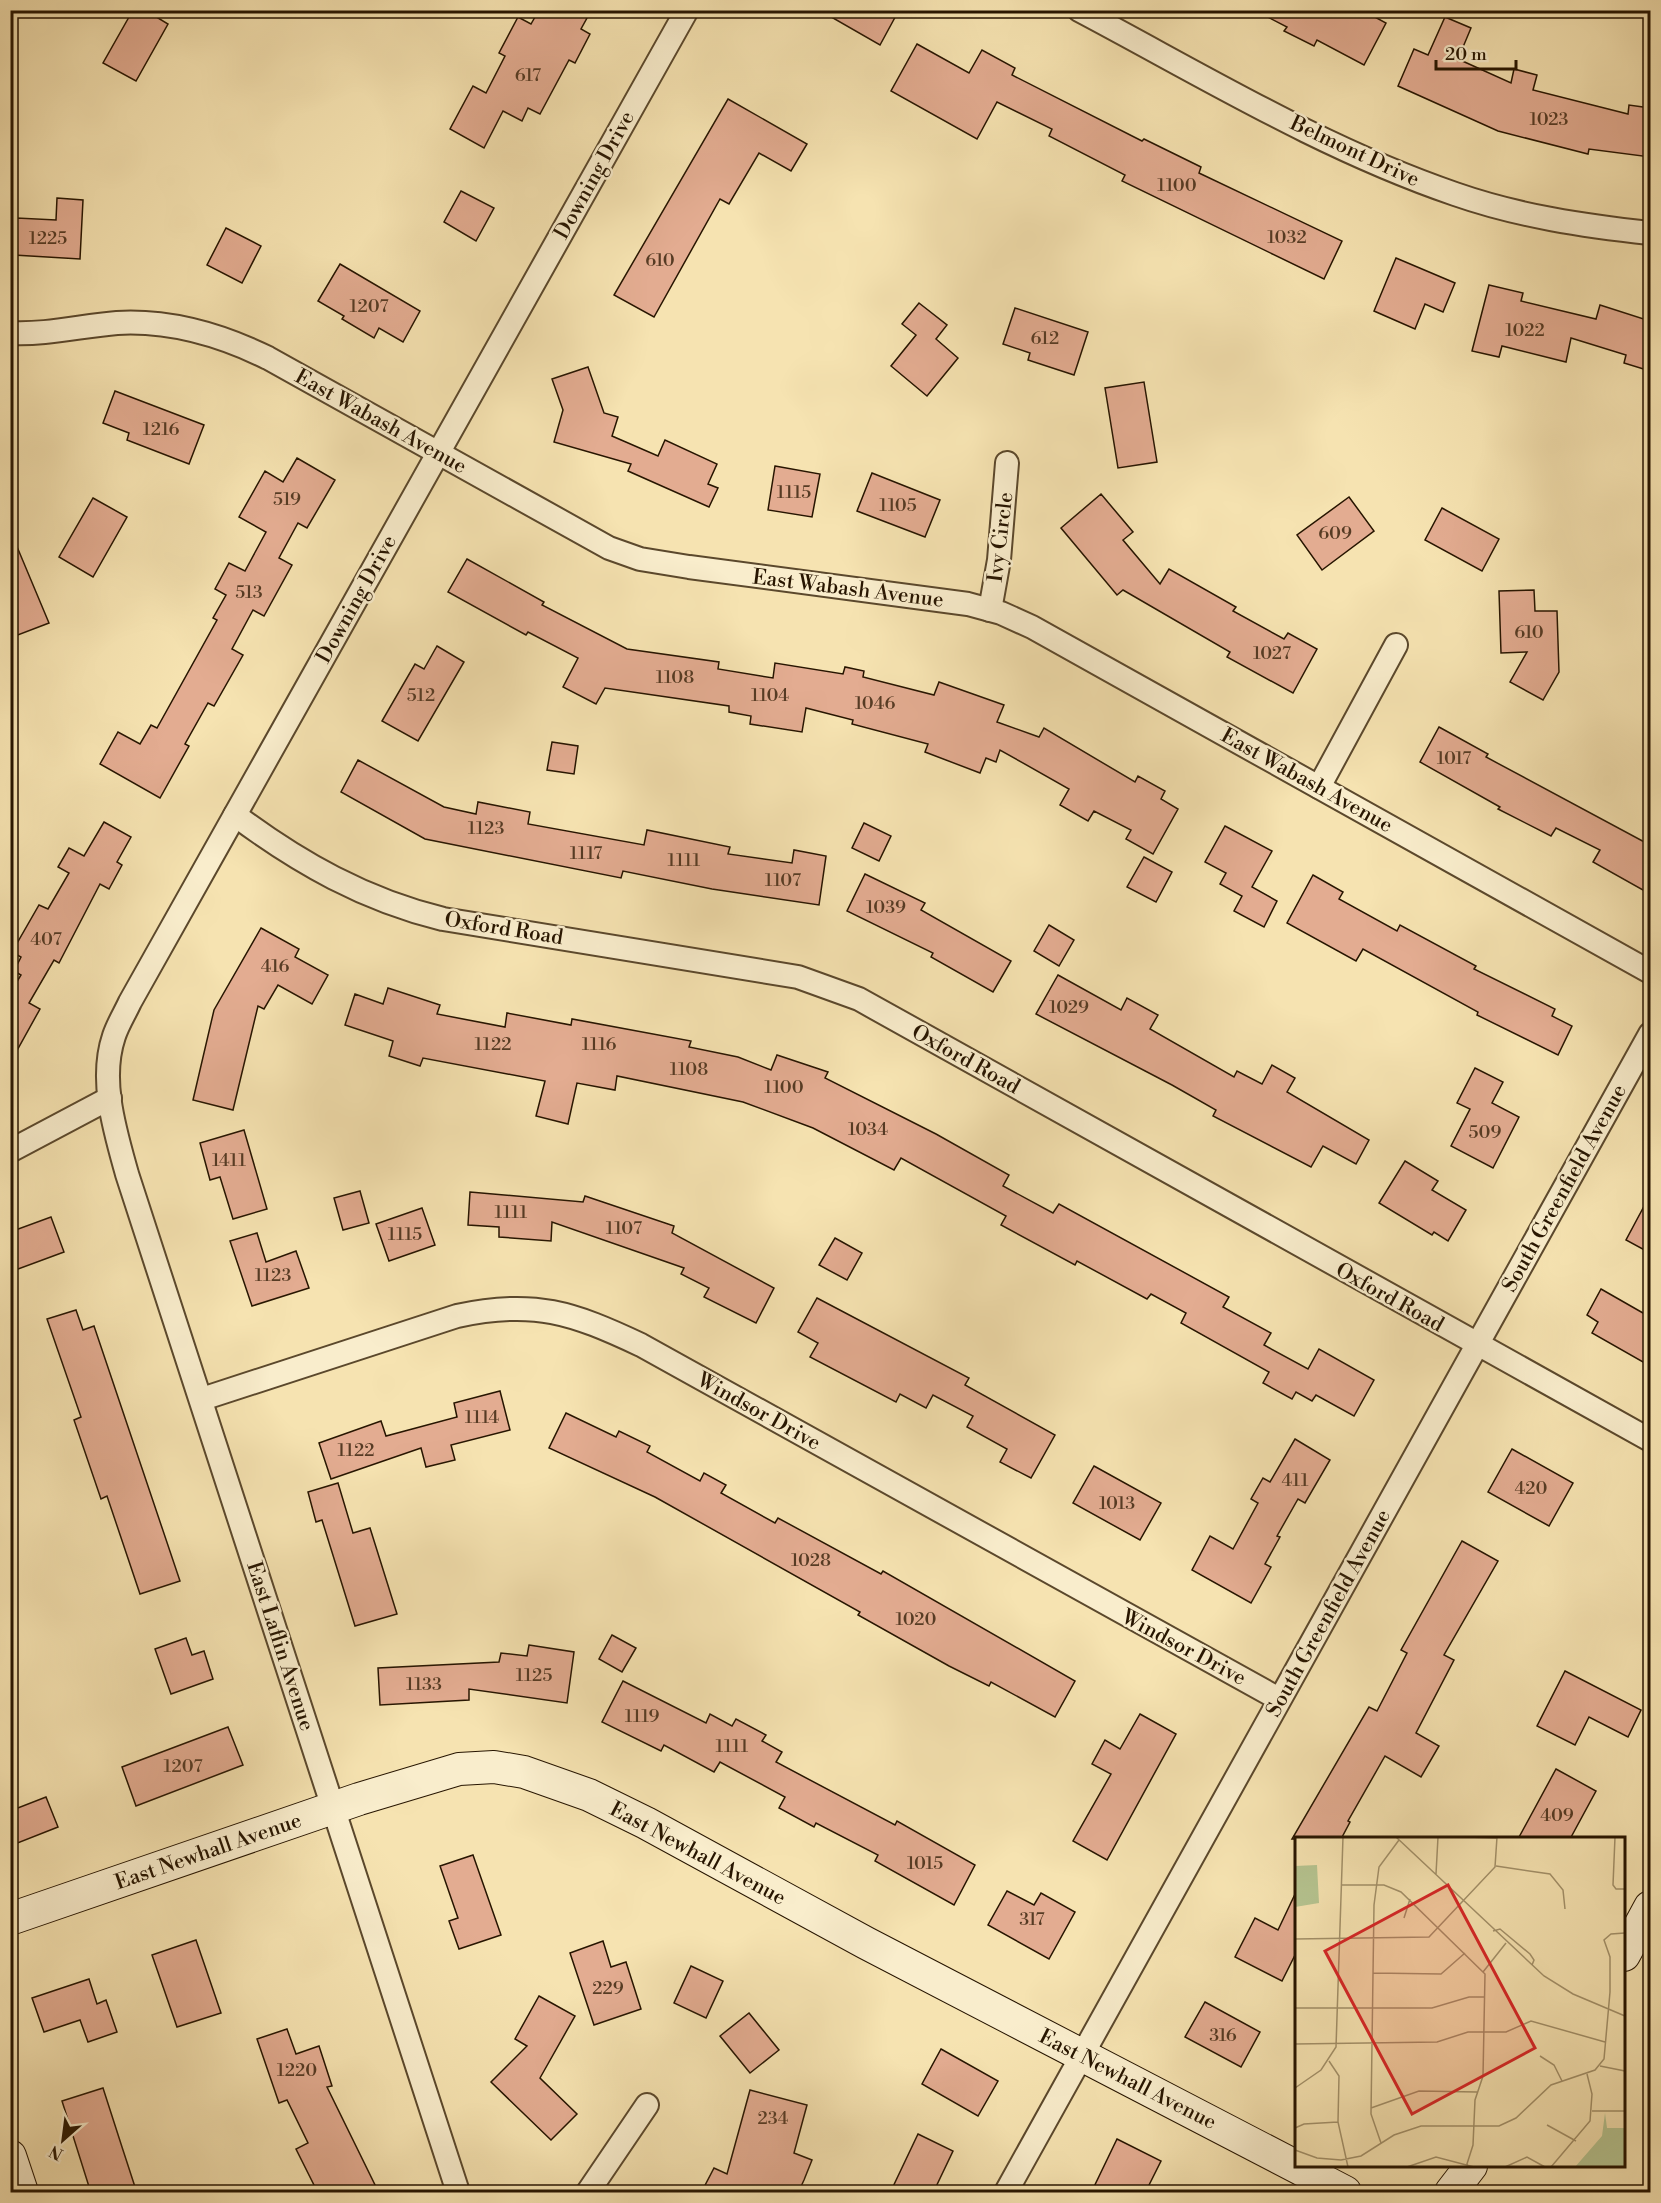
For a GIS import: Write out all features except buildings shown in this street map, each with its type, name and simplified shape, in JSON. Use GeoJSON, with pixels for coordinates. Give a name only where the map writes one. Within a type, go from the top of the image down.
{"type":"FeatureCollection","features":[{"type":"Feature","properties":{"kind":"street","name":"Downing Drive"},"geometry":{"type":"LineString","coordinates":[[110,1098],[110,1062],[114,1037],[130,1002],[687,10]]}},
{"type":"Feature","properties":{"kind":"street","name":"Belmont Drive"},"geometry":{"type":"LineString","coordinates":[[1079,10],[1339,147],[1388,169],[1456,195],[1522,214],[1585,226],[1650,233]]}},
{"type":"Feature","properties":{"kind":"street","name":"East Wabash Avenue"},"geometry":{"type":"LineString","coordinates":[[10,333],[117,323],[152,323],[210,334],[241,344],[268,358],[609,548],[640,559],[968,604],[990,610],[1032,627],[1650,972]]}},
{"type":"Feature","properties":{"kind":"street","name":"Ivy Circle"},"geometry":{"type":"LineString","coordinates":[[990,610],[999,560],[1007,463]]}},
{"type":"Feature","properties":{"kind":"street"},"geometry":{"type":"LineString","coordinates":[[1319,787],[1396,645]]}},
{"type":"Feature","properties":{"kind":"street","name":"Oxford Road"},"geometry":{"type":"LineString","coordinates":[[234,815],[280,849],[339,883],[403,909],[444,919],[798,977],[859,999],[1650,1440]]}},
{"type":"Feature","properties":{"kind":"street","name":"South Greenfield Avenue"},"geometry":{"type":"LineString","coordinates":[[1006,2193],[1455,1384],[1479,1346],[1650,1034]]}},
{"type":"Feature","properties":{"kind":"street"},"geometry":{"type":"LineString","coordinates":[[10,1151],[110,1098]]}},
{"type":"Feature","properties":{"kind":"street","name":"East Laflin Avenue"},"geometry":{"type":"LineString","coordinates":[[110,1098],[127,1174],[202,1399],[332,1809],[350,1855],[458,2193]]}},
{"type":"Feature","properties":{"kind":"street","name":"Windsor Drive"},"geometry":{"type":"LineString","coordinates":[[202,1399],[457,1316],[488,1309],[536,1309],[574,1316],[641,1346],[1280,1699]]}},
{"type":"Feature","properties":{"kind":"street","name":"East Newhall Avenue"},"geometry":{"type":"LineString","coordinates":[[10,1919],[332,1809],[459,1769],[494,1767],[560,1783],[646,1823],[866,1943],[1295,2167]]}},
{"type":"Feature","properties":{"kind":"street"},"geometry":{"type":"LineString","coordinates":[[1625,1951],[1650,1907]]}},
{"type":"Feature","properties":{"kind":"street"},"geometry":{"type":"LineString","coordinates":[[588,2193],[647,2105]]}},
{"type":"Feature","properties":{"kind":"street"},"geometry":{"type":"LineString","coordinates":[[10,2156],[22,2193]]}},
{"type":"Feature","properties":{"kind":"street","name":"East Newhall Avenue"},"geometry":{"type":"LineString","coordinates":[[1295,2167],[1345,2193]]}},
{"type":"Feature","properties":{"kind":"street"},"geometry":{"type":"LineString","coordinates":[[1451,2193],[1470,2167]]}}]}
